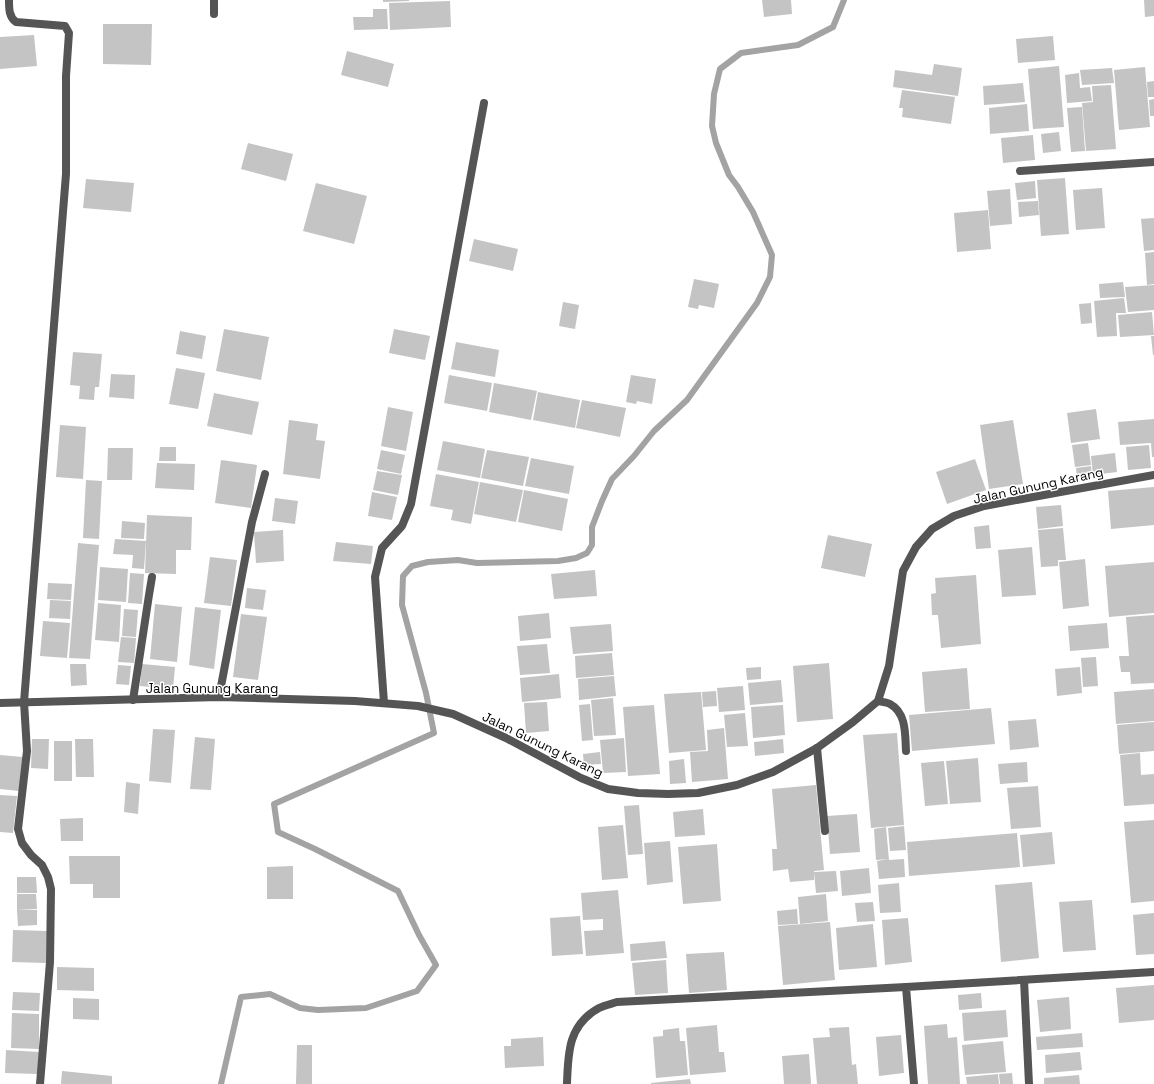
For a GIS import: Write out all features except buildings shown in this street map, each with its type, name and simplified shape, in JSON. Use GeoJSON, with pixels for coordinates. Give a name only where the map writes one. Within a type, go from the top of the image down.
{"type":"FeatureCollection","features":[{"type":"Feature","properties":{"kind":"street"},"geometry":{"type":"LineString","coordinates":[[9,0],[9,9],[12,19],[16,22],[65,26],[69,33],[66,76],[66,174],[24,702],[27,751],[18,830],[22,843],[31,855],[42,865],[48,877],[51,889],[50,962],[40,1084]]}},
{"type":"Feature","properties":{"kind":"street"},"geometry":{"type":"LineString","coordinates":[[214,0],[214,14]]}},
{"type":"Feature","properties":{"kind":"street"},"geometry":{"type":"LineString","coordinates":[[384,703],[375,577],[382,548],[402,526],[411,504],[484,103]]}},
{"type":"Feature","properties":{"kind":"street"},"geometry":{"type":"LineString","coordinates":[[1020,171],[1154,162]]}},
{"type":"Feature","properties":{"kind":"street"},"geometry":{"type":"LineString","coordinates":[[219,698],[252,522],[265,474]]}},
{"type":"Feature","properties":{"kind":"street","name":"Jalan Gunung Karang"},"geometry":{"type":"LineString","coordinates":[[0,703],[219,698],[384,703],[418,706],[453,714],[506,738],[581,778],[608,789],[638,793],[698,793],[737,785],[773,772],[817,748],[853,722],[878,701],[889,666],[903,571],[916,547],[932,529],[954,516],[984,506],[1154,475]]}},
{"type":"Feature","properties":{"kind":"street"},"geometry":{"type":"LineString","coordinates":[[133,700],[152,577]]}},
{"type":"Feature","properties":{"kind":"street"},"geometry":{"type":"LineString","coordinates":[[878,701],[890,704],[901,714],[906,752]]}},
{"type":"Feature","properties":{"kind":"street"},"geometry":{"type":"LineString","coordinates":[[817,748],[826,831]]}},
{"type":"Feature","properties":{"kind":"street"},"geometry":{"type":"LineString","coordinates":[[567,1084],[568,1053],[574,1033],[586,1017],[600,1008],[617,1002],[1154,972]]}},
{"type":"Feature","properties":{"kind":"street"},"geometry":{"type":"LineString","coordinates":[[1024,980],[1029,1084]]}},
{"type":"Feature","properties":{"kind":"street"},"geometry":{"type":"LineString","coordinates":[[906,987],[914,1084]]}},
{"type":"Feature","properties":{"kind":"waterway"},"geometry":{"type":"LineString","coordinates":[[221,1084],[241,997],[270,994],[300,1008],[318,1010],[366,1008],[417,991],[436,965],[419,935],[398,891],[278,832],[274,804],[434,733],[426,693],[402,605],[403,576],[412,566],[428,562],[458,560],[477,563],[558,561],[576,558],[587,553],[592,545],[592,527],[612,479],[634,456],[654,431],[687,400],[757,303],[770,277],[772,255],[753,212],[729,175],[716,143],[712,126],[714,94],[720,69],[741,53],[798,45],[833,27],[844,0]]}}]}
